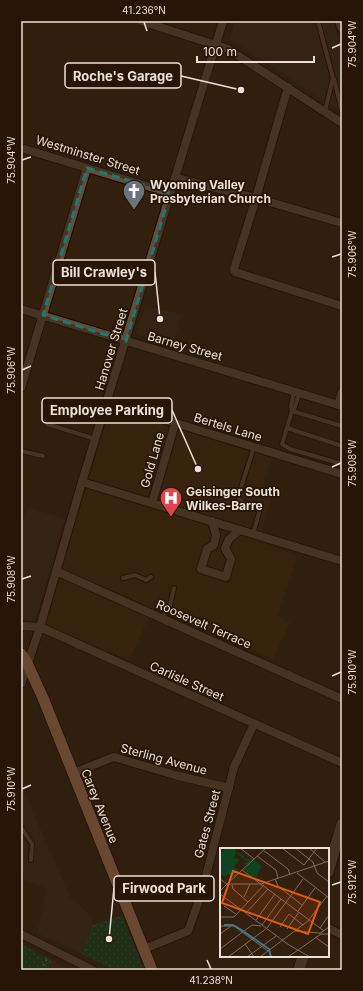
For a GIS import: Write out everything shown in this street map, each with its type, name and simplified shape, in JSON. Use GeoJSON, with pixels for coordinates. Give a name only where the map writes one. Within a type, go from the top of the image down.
{"type":"FeatureCollection","features":[{"type":"Feature","properties":{"kind":"main road","name":"Carey Avenue"},"geometry":{"type":"LineString","coordinates":[[24,659],[43,698],[152,970]]}},
{"type":"Feature","properties":{"kind":"main road"},"geometry":{"type":"LineString","coordinates":[[329,869],[342,824]]}},
{"type":"Feature","properties":{"kind":"main road"},"geometry":{"type":"LineString","coordinates":[[299,970],[304,957]]}},
{"type":"Feature","properties":{"kind":"street"},"geometry":{"type":"LineString","coordinates":[[141,21],[154,23],[228,49],[342,123]]}},
{"type":"Feature","properties":{"kind":"street","name":"Hanover Street"},"geometry":{"type":"LineString","coordinates":[[21,684],[24,659],[40,627],[82,482],[223,21]]}},
{"type":"Feature","properties":{"kind":"street"},"geometry":{"type":"LineString","coordinates":[[340,21],[342,27]]}},
{"type":"Feature","properties":{"kind":"street"},"geometry":{"type":"LineString","coordinates":[[288,87],[256,198],[242,240],[234,272],[342,306]]}},
{"type":"Feature","properties":{"kind":"street","name":"Westminster Street"},"geometry":{"type":"LineString","coordinates":[[21,148],[170,192]]}},
{"type":"Feature","properties":{"kind":"street"},"geometry":{"type":"LineString","coordinates":[[21,388],[87,168]]}},
{"type":"Feature","properties":{"kind":"street"},"geometry":{"type":"LineString","coordinates":[[176,178],[256,198],[342,223]]}},
{"type":"Feature","properties":{"kind":"street","name":"Barney Street"},"geometry":{"type":"LineString","coordinates":[[21,309],[340,405]]}},
{"type":"Feature","properties":{"kind":"street"},"geometry":{"type":"LineString","coordinates":[[340,405],[342,392]]}},
{"type":"Feature","properties":{"kind":"street","name":"Bertels Lane"},"geometry":{"type":"LineString","coordinates":[[107,402],[342,474]]}},
{"type":"Feature","properties":{"kind":"street","name":"Gold Lane"},"geometry":{"type":"LineString","coordinates":[[152,503],[175,424]]}},
{"type":"Feature","properties":{"kind":"street"},"geometry":{"type":"LineString","coordinates":[[82,482],[342,561]]}},
{"type":"Feature","properties":{"kind":"street"},"geometry":{"type":"LineString","coordinates":[[212,521],[216,535],[214,545],[208,548],[200,569],[226,577],[231,559],[225,548],[229,538],[240,530]]}},
{"type":"Feature","properties":{"kind":"street","name":"Roosevelt Terrace"},"geometry":{"type":"LineString","coordinates":[[56,571],[342,699]]}},
{"type":"Feature","properties":{"kind":"street","name":"Carlisle Street"},"geometry":{"type":"LineString","coordinates":[[21,626],[40,627],[342,763]]}},
{"type":"Feature","properties":{"kind":"street","name":"Gates Street"},"geometry":{"type":"LineString","coordinates":[[144,949],[188,931],[201,895],[234,767],[254,724]]}},
{"type":"Feature","properties":{"kind":"street","name":"Sterling Avenue"},"geometry":{"type":"LineString","coordinates":[[73,773],[114,757],[229,788]]}},
{"type":"Feature","properties":{"kind":"street"},"geometry":{"type":"LineString","coordinates":[[329,928],[342,935]]}},
{"type":"Feature","properties":{"kind":"street"},"geometry":{"type":"LineString","coordinates":[[21,934],[93,970]]}},
{"type":"Feature","properties":{"kind":"lane"},"geometry":{"type":"LineString","coordinates":[[318,21],[342,112]]}},
{"type":"Feature","properties":{"kind":"lane"},"geometry":{"type":"LineString","coordinates":[[324,112],[333,78]]}},
{"type":"Feature","properties":{"kind":"lane"},"geometry":{"type":"LineString","coordinates":[[296,392],[290,408],[292,411],[282,444],[290,449],[342,464]]}},
{"type":"Feature","properties":{"kind":"lane"},"geometry":{"type":"LineString","coordinates":[[292,411],[342,426]]}},
{"type":"Feature","properties":{"kind":"lane"},"geometry":{"type":"LineString","coordinates":[[47,424],[95,440]]}},
{"type":"Feature","properties":{"kind":"lane"},"geometry":{"type":"LineString","coordinates":[[287,428],[342,446]]}},
{"type":"Feature","properties":{"kind":"lane"},"geometry":{"type":"LineString","coordinates":[[253,534],[259,513],[258,508],[242,502],[239,499],[239,494],[254,447]]}},
{"type":"Feature","properties":{"kind":"lane"},"geometry":{"type":"LineString","coordinates":[[21,450],[43,456]]}},
{"type":"Feature","properties":{"kind":"lane"},"geometry":{"type":"LineString","coordinates":[[123,578],[135,575],[146,580],[151,577]]}},
{"type":"Feature","properties":{"kind":"lane"},"geometry":{"type":"LineString","coordinates":[[162,619],[170,606],[174,588]]}},
{"type":"Feature","properties":{"kind":"lane"},"geometry":{"type":"LineString","coordinates":[[21,827],[32,844],[31,860]]}},
{"type":"Feature","properties":{"kind":"path"},"geometry":{"type":"LineString","coordinates":[[41,970],[48,957]]}},
{"type":"Feature","properties":{"kind":"highlighted area"},"geometry":{"type":"Polygon","coordinates":[[[87,168],[170,193],[126,341],[43,315],[87,168]]]}},
{"type":"Feature","properties":{"kind":"shaded area"},"geometry":{"type":"Polygon","coordinates":[[[235,21],[333,21],[342,49],[342,113],[230,39],[235,21]]]}},
{"type":"Feature","properties":{"kind":"shaded area"},"geometry":{"type":"Polygon","coordinates":[[[146,306],[181,314],[173,346],[136,334],[146,306]]]}},
{"type":"Feature","properties":{"kind":"shaded area","name":"Geisinger South Wilkes-Barre"},"geometry":{"type":"Polygon","coordinates":[[[110,410],[273,456],[262,490],[272,494],[259,543],[297,555],[278,616],[290,622],[273,659],[154,607],[129,660],[45,626],[110,410]]]}},
{"type":"Feature","properties":{"kind":"shaded area"},"geometry":{"type":"Polygon","coordinates":[[[27,507],[65,519],[35,621],[21,620],[21,527],[27,507]]]}},
{"type":"Feature","properties":{"kind":"shaded area"},"geometry":{"type":"Polygon","coordinates":[[[21,789],[23,789],[70,897],[91,916],[93,926],[82,954],[37,933],[47,889],[25,880],[21,866],[21,789]]]}},
{"type":"Feature","properties":{"kind":"shaded area"},"geometry":{"type":"Polygon","coordinates":[[[21,944],[71,970],[21,970],[21,944]]]}},
{"type":"Feature","properties":{"kind":"green space"},"geometry":{"type":"Polygon","coordinates":[[[122,915],[144,970],[115,970],[82,954],[93,925],[122,915]]]}},
{"type":"Feature","properties":{"kind":"green space"},"geometry":{"type":"Polygon","coordinates":[[[21,944],[52,960],[47,970],[21,970],[21,944]]]}},
{"type":"Feature","properties":{"kind":"place","name":"Roche's Garage"},"geometry":{"type":"Point","coordinates":[241,90]}},
{"type":"Feature","properties":{"kind":"place","name":"Wyoming Valley Presbyterian Church"},"geometry":{"type":"Point","coordinates":[134,210]}},
{"type":"Feature","properties":{"kind":"place","name":"Bill Crawley's"},"geometry":{"type":"Point","coordinates":[160,319]}},
{"type":"Feature","properties":{"kind":"place","name":"Employee Parking"},"geometry":{"type":"Point","coordinates":[198,469]}},
{"type":"Feature","properties":{"kind":"place","name":"Geisinger South Wilkes-Barre"},"geometry":{"type":"Point","coordinates":[171,518]}},
{"type":"Feature","properties":{"kind":"place","name":"Firwood Park"},"geometry":{"type":"Point","coordinates":[109,939]}}]}
